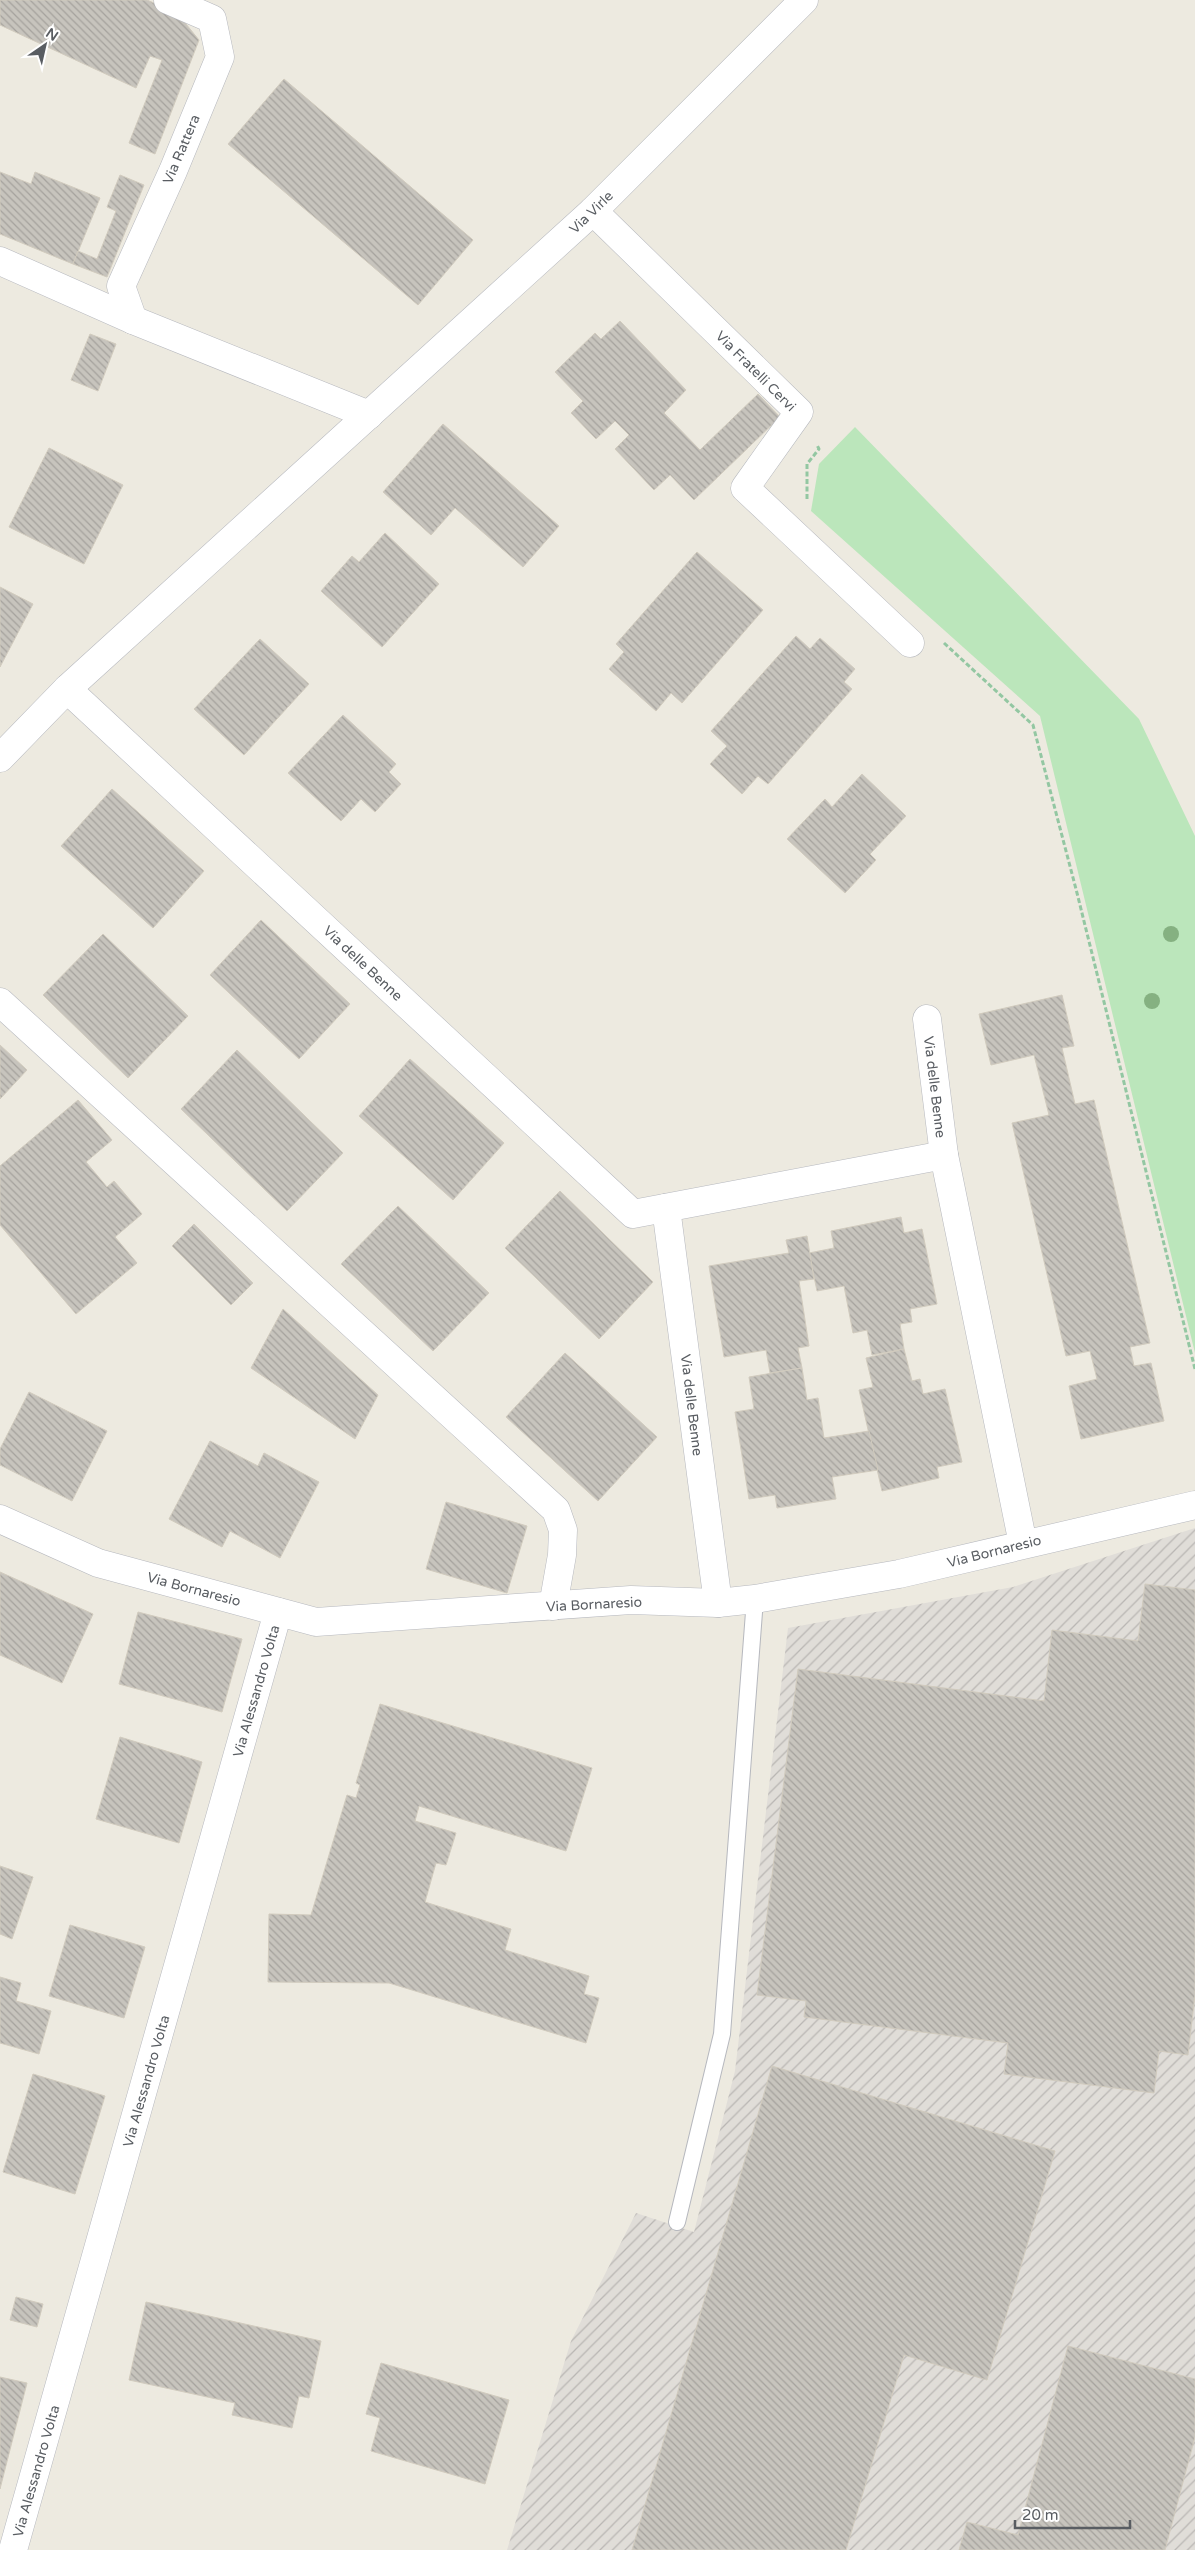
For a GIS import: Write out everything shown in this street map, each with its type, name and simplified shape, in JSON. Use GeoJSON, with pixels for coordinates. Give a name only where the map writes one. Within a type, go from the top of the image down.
{"type":"FeatureCollection","features":[{"type":"Feature","properties":{"kind":"street","name":"Via Rattera"},"geometry":{"type":"LineString","coordinates":[[133,320],[121,286],[173,171],[220,57],[212,19],[168,0]]}},
{"type":"Feature","properties":{"kind":"street","name":"Via Virle"},"geometry":{"type":"LineString","coordinates":[[0,758],[67,689],[593,211],[804,0]]}},
{"type":"Feature","properties":{"kind":"street","name":"Via Fratelli Cervi"},"geometry":{"type":"LineString","coordinates":[[593,211],[799,412],[745,488],[910,642]]}},
{"type":"Feature","properties":{"kind":"street"},"geometry":{"type":"LineString","coordinates":[[0,262],[133,320],[368,415]]}},
{"type":"Feature","properties":{"kind":"street","name":"Via delle Benne"},"geometry":{"type":"LineString","coordinates":[[67,689],[632,1214],[944,1154]]}},
{"type":"Feature","properties":{"kind":"street"},"geometry":{"type":"LineString","coordinates":[[0,1002],[556,1510],[563,1530],[562,1555],[553,1606]]}},
{"type":"Feature","properties":{"kind":"street","name":"Via delle Benne"},"geometry":{"type":"LineString","coordinates":[[926,1019],[944,1154],[1022,1544]]}},
{"type":"Feature","properties":{"kind":"street","name":"Via delle Benne"},"geometry":{"type":"LineString","coordinates":[[666,1208],[718,1603]]}},
{"type":"Feature","properties":{"kind":"street","name":"Via Bornaresio"},"geometry":{"type":"LineString","coordinates":[[0,1519],[98,1562],[316,1622],[631,1600],[718,1603],[755,1599],[899,1574],[1195,1505]]}},
{"type":"Feature","properties":{"kind":"street","name":"Via Alessandro Volta"},"geometry":{"type":"LineString","coordinates":[[13,2550],[278,1612]]}},
{"type":"Feature","properties":{"kind":"lane"},"geometry":{"type":"LineString","coordinates":[[677,2222],[722,2034],[755,1599]]}},
{"type":"Feature","properties":{"kind":"path"},"geometry":{"type":"LineString","coordinates":[[799,412],[819,449],[807,464],[808,508]]}},
{"type":"Feature","properties":{"kind":"path"},"geometry":{"type":"LineString","coordinates":[[939,638],[1033,725],[1077,892],[1195,1369]]}},
{"type":"Feature","properties":{"kind":"shaded area"},"geometry":{"type":"Polygon","coordinates":[[[1195,1528],[1195,2550],[507,2550],[571,2341],[636,2213],[694,2232],[735,2071],[788,1628],[1013,1587],[1195,1528]]]}},
{"type":"Feature","properties":{"kind":"green space"},"geometry":{"type":"Polygon","coordinates":[[[855,427],[1139,719],[1195,836],[1195,1353],[1040,716],[811,511],[819,464],[855,427]]]}},
{"type":"Feature","properties":{"kind":"building"},"geometry":{"type":"Polygon","coordinates":[[[0,0],[147,0],[177,13],[199,40],[155,154],[129,143],[162,60],[150,56],[136,88],[0,25],[0,0]]]}},
{"type":"Feature","properties":{"kind":"building"},"geometry":{"type":"Polygon","coordinates":[[[284,79],[473,240],[418,305],[228,144],[284,79]]]}},
{"type":"Feature","properties":{"kind":"building"},"geometry":{"type":"Polygon","coordinates":[[[0,172],[31,184],[35,172],[100,198],[73,264],[0,234],[0,172]]]}},
{"type":"Feature","properties":{"kind":"building"},"geometry":{"type":"Polygon","coordinates":[[[120,175],[144,185],[107,277],[73,264],[78,251],[97,259],[116,211],[107,207],[120,175]]]}},
{"type":"Feature","properties":{"kind":"building"},"geometry":{"type":"Polygon","coordinates":[[[620,321],[686,390],[664,413],[700,450],[758,394],[780,417],[694,500],[670,475],[654,490],[615,449],[629,435],[615,421],[596,439],[571,413],[583,401],[555,372],[595,333],[601,339],[620,321]]]}},
{"type":"Feature","properties":{"kind":"building"},"geometry":{"type":"Polygon","coordinates":[[[90,334],[116,344],[98,391],[71,380],[90,334]]]}},
{"type":"Feature","properties":{"kind":"building"},"geometry":{"type":"Polygon","coordinates":[[[443,424],[559,526],[523,567],[455,508],[431,535],[383,492],[443,424]]]}},
{"type":"Feature","properties":{"kind":"building"},"geometry":{"type":"Polygon","coordinates":[[[49,448],[123,485],[84,564],[9,527],[49,448]]]}},
{"type":"Feature","properties":{"kind":"building"},"geometry":{"type":"Polygon","coordinates":[[[385,533],[439,584],[382,647],[321,591],[352,556],[359,562],[385,533]]]}},
{"type":"Feature","properties":{"kind":"building"},"geometry":{"type":"Polygon","coordinates":[[[697,552],[763,610],[682,703],[671,693],[656,711],[609,669],[624,652],[616,644],[697,552]]]}},
{"type":"Feature","properties":{"kind":"building"},"geometry":{"type":"Polygon","coordinates":[[[0,587],[33,604],[0,667],[0,587]]]}},
{"type":"Feature","properties":{"kind":"building"},"geometry":{"type":"Polygon","coordinates":[[[796,636],[810,649],[820,638],[855,669],[844,682],[852,689],[768,784],[758,776],[742,794],[710,764],[727,746],[711,731],[796,636]]]}},
{"type":"Feature","properties":{"kind":"building"},"geometry":{"type":"Polygon","coordinates":[[[260,639],[309,684],[244,755],[194,709],[260,639]]]}},
{"type":"Feature","properties":{"kind":"building"},"geometry":{"type":"Polygon","coordinates":[[[343,715],[396,764],[389,772],[401,784],[375,812],[361,799],[341,821],[288,773],[343,715]]]}},
{"type":"Feature","properties":{"kind":"building"},"geometry":{"type":"Polygon","coordinates":[[[862,774],[906,816],[870,854],[876,860],[845,893],[787,839],[825,799],[832,807],[862,774]]]}},
{"type":"Feature","properties":{"kind":"building"},"geometry":{"type":"Polygon","coordinates":[[[112,789],[204,871],[153,928],[61,846],[112,789]]]}},
{"type":"Feature","properties":{"kind":"building"},"geometry":{"type":"Polygon","coordinates":[[[261,920],[350,1004],[299,1059],[210,975],[261,920]]]}},
{"type":"Feature","properties":{"kind":"building"},"geometry":{"type":"Polygon","coordinates":[[[103,934],[188,1016],[128,1078],[43,995],[103,934]]]}},
{"type":"Feature","properties":{"kind":"building"},"geometry":{"type":"Polygon","coordinates":[[[1062,995],[1074,1046],[1062,1048],[1075,1104],[1094,1100],[1150,1343],[1130,1347],[1134,1366],[1151,1363],[1164,1421],[1081,1439],[1069,1386],[1097,1379],[1090,1351],[1066,1356],[1012,1123],[1049,1115],[1034,1055],[991,1065],[979,1014],[1062,995]]]}},
{"type":"Feature","properties":{"kind":"building"},"geometry":{"type":"Polygon","coordinates":[[[0,1045],[27,1070],[0,1099],[0,1045]]]}},
{"type":"Feature","properties":{"kind":"building"},"geometry":{"type":"Polygon","coordinates":[[[237,1050],[343,1153],[287,1211],[181,1109],[237,1050]]]}},
{"type":"Feature","properties":{"kind":"building"},"geometry":{"type":"Polygon","coordinates":[[[410,1059],[504,1143],[453,1200],[359,1116],[410,1059]]]}},
{"type":"Feature","properties":{"kind":"building"},"geometry":{"type":"Polygon","coordinates":[[[78,1100],[112,1140],[86,1162],[107,1187],[114,1181],[142,1214],[115,1237],[137,1263],[76,1314],[0,1225],[0,1166],[78,1100]]]}},
{"type":"Feature","properties":{"kind":"building"},"geometry":{"type":"Polygon","coordinates":[[[560,1191],[653,1282],[599,1339],[505,1248],[560,1191]]]}},
{"type":"Feature","properties":{"kind":"building"},"geometry":{"type":"Polygon","coordinates":[[[398,1206],[489,1293],[433,1351],[341,1264],[398,1206]]]}},
{"type":"Feature","properties":{"kind":"building"},"geometry":{"type":"Polygon","coordinates":[[[901,1217],[904,1233],[922,1229],[937,1304],[910,1309],[912,1322],[900,1324],[904,1349],[872,1355],[867,1330],[853,1333],[844,1286],[817,1291],[809,1253],[834,1248],[831,1231],[901,1217]]]}},
{"type":"Feature","properties":{"kind":"building"},"geometry":{"type":"Polygon","coordinates":[[[194,1224],[253,1283],[231,1305],[172,1246],[194,1224]]]}},
{"type":"Feature","properties":{"kind":"building"},"geometry":{"type":"Polygon","coordinates":[[[807,1236],[814,1279],[799,1281],[809,1346],[798,1348],[802,1368],[770,1373],[766,1350],[724,1357],[709,1266],[789,1253],[786,1240],[807,1236]]]}},
{"type":"Feature","properties":{"kind":"building"},"geometry":{"type":"Polygon","coordinates":[[[283,1309],[378,1395],[355,1439],[251,1368],[283,1309]]]}},
{"type":"Feature","properties":{"kind":"building"},"geometry":{"type":"Polygon","coordinates":[[[904,1349],[912,1381],[920,1379],[923,1394],[945,1389],[962,1462],[937,1467],[939,1478],[882,1491],[859,1390],[873,1387],[866,1358],[904,1349]]]}},
{"type":"Feature","properties":{"kind":"building"},"geometry":{"type":"Polygon","coordinates":[[[565,1353],[657,1437],[598,1501],[506,1417],[565,1353]]]}},
{"type":"Feature","properties":{"kind":"building"},"geometry":{"type":"Polygon","coordinates":[[[802,1368],[807,1400],[818,1398],[824,1438],[869,1431],[878,1470],[832,1477],[836,1499],[777,1508],[775,1495],[749,1499],[735,1412],[754,1409],[749,1377],[802,1368]]]}},
{"type":"Feature","properties":{"kind":"building"},"geometry":{"type":"Polygon","coordinates":[[[29,1392],[107,1431],[72,1501],[0,1465],[0,1449],[29,1392]]]}},
{"type":"Feature","properties":{"kind":"building"},"geometry":{"type":"Polygon","coordinates":[[[210,1441],[258,1466],[264,1453],[319,1482],[280,1558],[230,1531],[222,1547],[169,1519],[210,1441]]]}},
{"type":"Feature","properties":{"kind":"building"},"geometry":{"type":"Polygon","coordinates":[[[446,1502],[527,1526],[507,1593],[426,1569],[446,1502]]]}},
{"type":"Feature","properties":{"kind":"building"},"geometry":{"type":"Polygon","coordinates":[[[0,1572],[93,1614],[62,1683],[0,1655],[0,1572]]]}},
{"type":"Feature","properties":{"kind":"building"},"geometry":{"type":"Polygon","coordinates":[[[1145,1584],[1195,1590],[1195,1995],[1188,2055],[1159,2051],[1154,2093],[1004,2074],[1008,2043],[804,2017],[806,2001],[757,1995],[798,1669],[1044,1701],[1052,1630],[1138,1641],[1145,1584]]]}},
{"type":"Feature","properties":{"kind":"building"},"geometry":{"type":"Polygon","coordinates":[[[138,1612],[242,1639],[222,1712],[119,1684],[138,1612]]]}},
{"type":"Feature","properties":{"kind":"building"},"geometry":{"type":"Polygon","coordinates":[[[380,1704],[592,1768],[566,1851],[419,1806],[415,1821],[456,1833],[446,1865],[436,1863],[425,1902],[511,1929],[505,1950],[589,1976],[584,1994],[599,1998],[586,2043],[389,1983],[268,1982],[269,1914],[311,1915],[347,1795],[356,1798],[360,1785],[356,1783],[380,1704]]]}},
{"type":"Feature","properties":{"kind":"building"},"geometry":{"type":"Polygon","coordinates":[[[120,1737],[202,1762],[179,1843],[96,1819],[120,1737]]]}},
{"type":"Feature","properties":{"kind":"building"},"geometry":{"type":"Polygon","coordinates":[[[0,1866],[33,1877],[12,1939],[0,1934],[0,1866]]]}},
{"type":"Feature","properties":{"kind":"building"},"geometry":{"type":"Polygon","coordinates":[[[70,1925],[145,1947],[124,2018],[49,1996],[70,1925]]]}},
{"type":"Feature","properties":{"kind":"building"},"geometry":{"type":"Polygon","coordinates":[[[0,1977],[21,1983],[16,2001],[51,2011],[39,2054],[0,2043],[0,1977]]]}},
{"type":"Feature","properties":{"kind":"building"},"geometry":{"type":"Polygon","coordinates":[[[772,2066],[1055,2151],[987,2380],[904,2355],[846,2550],[632,2550],[772,2066]]]}},
{"type":"Feature","properties":{"kind":"building"},"geometry":{"type":"Polygon","coordinates":[[[33,2074],[105,2096],[75,2194],[3,2172],[33,2074]]]}},
{"type":"Feature","properties":{"kind":"building"},"geometry":{"type":"Polygon","coordinates":[[[16,2297],[43,2304],[37,2327],[10,2320],[16,2297]]]}},
{"type":"Feature","properties":{"kind":"building"},"geometry":{"type":"Polygon","coordinates":[[[146,2302],[321,2341],[309,2398],[299,2396],[292,2428],[232,2415],[235,2403],[129,2380],[146,2302]]]}},
{"type":"Feature","properties":{"kind":"building"},"geometry":{"type":"Polygon","coordinates":[[[1068,2346],[1195,2379],[1195,2437],[1165,2550],[959,2550],[967,2522],[1018,2535],[1068,2346]]]}},
{"type":"Feature","properties":{"kind":"building"},"geometry":{"type":"Polygon","coordinates":[[[381,2363],[509,2400],[485,2484],[371,2451],[380,2418],[366,2414],[381,2363]]]}},
{"type":"Feature","properties":{"kind":"building"},"geometry":{"type":"Polygon","coordinates":[[[0,2377],[27,2383],[0,2489],[0,2377]]]}}]}
